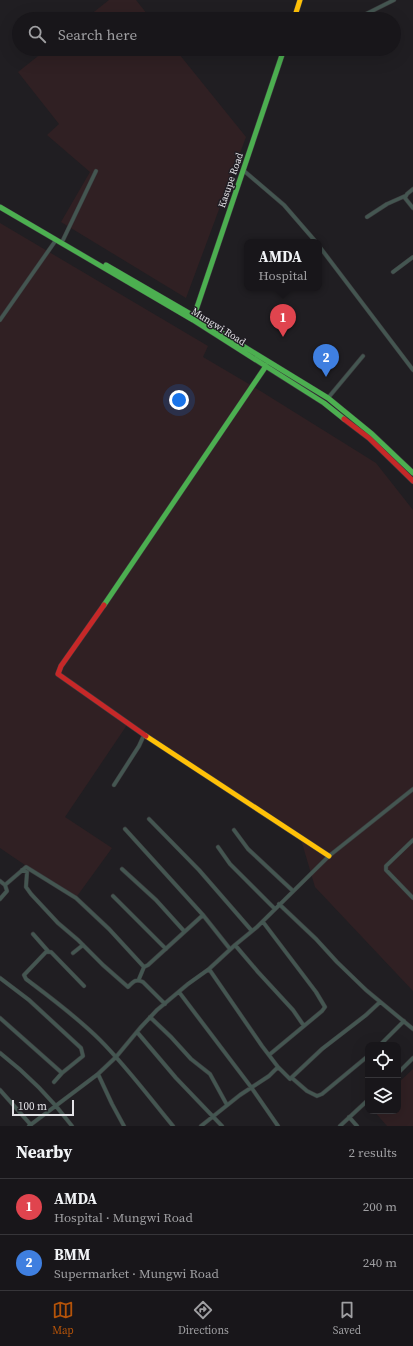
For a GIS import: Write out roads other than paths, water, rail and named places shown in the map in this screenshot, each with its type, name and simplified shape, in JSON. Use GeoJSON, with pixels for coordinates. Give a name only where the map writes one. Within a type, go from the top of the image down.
{"type":"FeatureCollection","features":[{"type":"Feature","properties":{"kind":"street"},"geometry":{"type":"LineString","coordinates":[[296,12],[300,0]]}},
{"type":"Feature","properties":{"kind":"street"},"geometry":{"type":"LineString","coordinates":[[370,12],[394,0]]}},
{"type":"Feature","properties":{"kind":"street","name":"Kasupe Road"},"geometry":{"type":"LineString","coordinates":[[193,318],[281,56]]}},
{"type":"Feature","properties":{"kind":"street"},"geometry":{"type":"LineString","coordinates":[[243,170],[284,205],[313,239]]}},
{"type":"Feature","properties":{"kind":"street"},"geometry":{"type":"LineString","coordinates":[[62,240],[96,171]]}},
{"type":"Feature","properties":{"kind":"street"},"geometry":{"type":"LineString","coordinates":[[367,217],[387,204],[405,196],[413,189]]}},
{"type":"Feature","properties":{"kind":"street"},"geometry":{"type":"LineString","coordinates":[[405,196],[406,200],[413,208]]}},
{"type":"Feature","properties":{"kind":"street","name":"Mungwi Road"},"geometry":{"type":"LineString","coordinates":[[0,203],[328,398],[380,440],[413,474]]}},
{"type":"Feature","properties":{"kind":"street","name":"Mungwi Road"},"geometry":{"type":"LineString","coordinates":[[0,207],[193,318],[324,403],[352,424],[388,455],[413,481]]}},
{"type":"Feature","properties":{"kind":"street"},"geometry":{"type":"LineString","coordinates":[[0,320],[56,240]]}},
{"type":"Feature","properties":{"kind":"street"},"geometry":{"type":"LineString","coordinates":[[322,250],[413,370]]}},
{"type":"Feature","properties":{"kind":"street"},"geometry":{"type":"LineString","coordinates":[[393,272],[413,257]]}},
{"type":"Feature","properties":{"kind":"street"},"geometry":{"type":"LineString","coordinates":[[328,398],[363,356]]}},
{"type":"Feature","properties":{"kind":"street"},"geometry":{"type":"LineString","coordinates":[[266,366],[58,674],[144,735],[148,736],[329,856]]}},
{"type":"Feature","properties":{"kind":"street"},"geometry":{"type":"LineString","coordinates":[[114,785],[139,746],[144,735]]}},
{"type":"Feature","properties":{"kind":"street"},"geometry":{"type":"LineString","coordinates":[[0,1090],[30,1126],[98,1074],[116,1057],[150,1017],[209,969],[235,944],[263,922],[293,890],[329,856],[413,789]]}},
{"type":"Feature","properties":{"kind":"street"},"geometry":{"type":"LineString","coordinates":[[149,819],[199,870],[252,931]]}},
{"type":"Feature","properties":{"kind":"street"},"geometry":{"type":"LineString","coordinates":[[124,830],[203,915],[230,949]]}},
{"type":"Feature","properties":{"kind":"street"},"geometry":{"type":"LineString","coordinates":[[234,830],[248,849],[293,890]]}},
{"type":"Feature","properties":{"kind":"street"},"geometry":{"type":"LineString","coordinates":[[413,840],[386,866],[386,870],[413,898]]}},
{"type":"Feature","properties":{"kind":"street"},"geometry":{"type":"LineString","coordinates":[[218,847],[230,864],[275,909]]}},
{"type":"Feature","properties":{"kind":"street"},"geometry":{"type":"LineString","coordinates":[[5,885],[26,867],[76,898],[109,929],[144,967]]}},
{"type":"Feature","properties":{"kind":"street"},"geometry":{"type":"LineString","coordinates":[[122,869],[156,900],[184,932]]}},
{"type":"Feature","properties":{"kind":"street"},"geometry":{"type":"LineString","coordinates":[[22,870],[27,872],[26,887],[58,923],[128,987],[134,980],[139,980],[143,982],[165,1004]]}},
{"type":"Feature","properties":{"kind":"street"},"geometry":{"type":"LineString","coordinates":[[0,881],[5,885],[7,891],[0,899]]}},
{"type":"Feature","properties":{"kind":"street"},"geometry":{"type":"LineString","coordinates":[[113,896],[166,949]]}},
{"type":"Feature","properties":{"kind":"street"},"geometry":{"type":"LineString","coordinates":[[279,904],[380,1002],[413,1029]]}},
{"type":"Feature","properties":{"kind":"street"},"geometry":{"type":"LineString","coordinates":[[139,980],[144,967],[203,915]]}},
{"type":"Feature","properties":{"kind":"street"},"geometry":{"type":"LineString","coordinates":[[263,922],[324,1004],[322,1011],[269,1055]]}},
{"type":"Feature","properties":{"kind":"street"},"geometry":{"type":"LineString","coordinates":[[33,934],[84,986]]}},
{"type":"Feature","properties":{"kind":"street"},"geometry":{"type":"LineString","coordinates":[[235,944],[293,1010],[304,1026]]}},
{"type":"Feature","properties":{"kind":"street"},"geometry":{"type":"LineString","coordinates":[[73,953],[83,945]]}},
{"type":"Feature","properties":{"kind":"street"},"geometry":{"type":"LineString","coordinates":[[48,951],[24,974],[24,977],[80,1022],[116,1057],[173,1126]]}},
{"type":"Feature","properties":{"kind":"street"},"geometry":{"type":"LineString","coordinates":[[209,969],[278,1067],[287,1077],[292,1078],[317,1096],[322,1094],[365,1058]]}},
{"type":"Feature","properties":{"kind":"street"},"geometry":{"type":"LineString","coordinates":[[0,978],[29,1000],[81,1048],[83,1056],[62,1073],[54,1082]]}},
{"type":"Feature","properties":{"kind":"street"},"geometry":{"type":"LineString","coordinates":[[179,992],[278,1126]]}},
{"type":"Feature","properties":{"kind":"street"},"geometry":{"type":"LineString","coordinates":[[292,1078],[322,1049],[366,1015],[380,1002]]}},
{"type":"Feature","properties":{"kind":"street"},"geometry":{"type":"LineString","coordinates":[[150,1017],[191,1059],[210,1074],[228,1105]]}},
{"type":"Feature","properties":{"kind":"street"},"geometry":{"type":"LineString","coordinates":[[0,1018],[62,1073]]}},
{"type":"Feature","properties":{"kind":"street"},"geometry":{"type":"LineString","coordinates":[[383,1042],[404,1021]]}},
{"type":"Feature","properties":{"kind":"street"},"geometry":{"type":"LineString","coordinates":[[137,1032],[212,1117],[222,1126]]}},
{"type":"Feature","properties":{"kind":"street"},"geometry":{"type":"LineString","coordinates":[[0,1053],[56,1105],[72,1126]]}},
{"type":"Feature","properties":{"kind":"street"},"geometry":{"type":"LineString","coordinates":[[401,1069],[413,1058]]}},
{"type":"Feature","properties":{"kind":"street"},"geometry":{"type":"LineString","coordinates":[[201,1126],[269,1076],[278,1067]]}},
{"type":"Feature","properties":{"kind":"street"},"geometry":{"type":"LineString","coordinates":[[98,1074],[124,1126]]}},
{"type":"Feature","properties":{"kind":"street"},"geometry":{"type":"LineString","coordinates":[[340,1126],[365,1103]]}},
{"type":"Feature","properties":{"kind":"street"},"geometry":{"type":"LineString","coordinates":[[349,1117],[357,1126]]}},
{"type":"Feature","properties":{"kind":"place","name":"AMDA"},"geometry":{"type":"Point","coordinates":[283,337]}},
{"type":"Feature","properties":{"kind":"place","name":"BMM"},"geometry":{"type":"Point","coordinates":[326,377]}}]}
